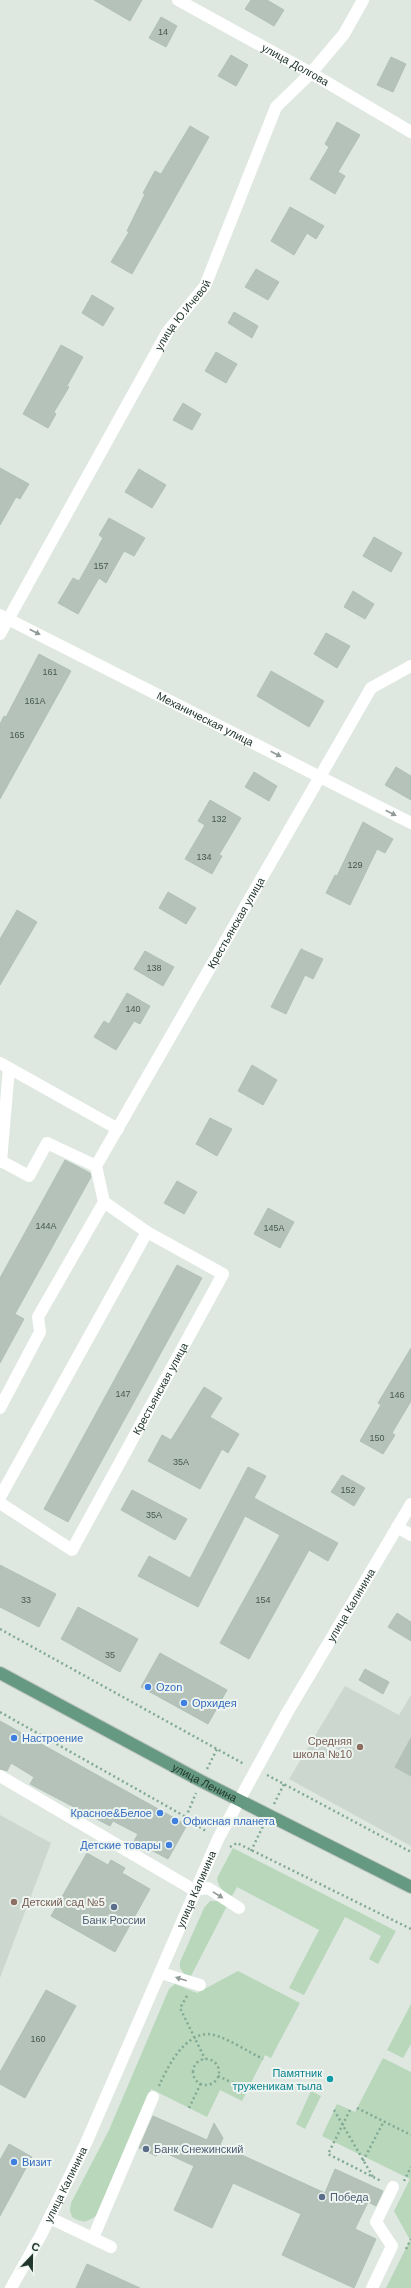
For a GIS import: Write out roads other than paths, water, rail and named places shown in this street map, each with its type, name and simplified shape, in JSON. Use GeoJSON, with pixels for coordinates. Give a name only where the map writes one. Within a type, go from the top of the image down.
{"type":"FeatureCollection","features":[{"type":"Feature","properties":{"kind":"main road","name":"улица Ленина"},"geometry":{"type":"LineString","coordinates":[[0,1673],[239,1799],[411,1887]]}},
{"type":"Feature","properties":{"kind":"street","name":"улица Долгова"},"geometry":{"type":"LineString","coordinates":[[178,0],[311,73],[411,132]]}},
{"type":"Feature","properties":{"kind":"street","name":"улица Ю.Ичевой"},"geometry":{"type":"LineString","coordinates":[[0,634],[4,617],[168,331],[205,286],[276,107],[311,73],[344,34],[363,0]]}},
{"type":"Feature","properties":{"kind":"street","name":"Механическая улица"},"geometry":{"type":"LineString","coordinates":[[4,617],[411,824]]}},
{"type":"Feature","properties":{"kind":"street","name":"Крестьянская улица"},"geometry":{"type":"LineString","coordinates":[[96,1166],[371,688],[411,666]]}},
{"type":"Feature","properties":{"kind":"street"},"geometry":{"type":"LineString","coordinates":[[0,1408],[40,1332],[38,1317],[104,1202],[96,1166],[47,1143],[29,1176],[0,1162],[4,1065],[118,1129]]}},
{"type":"Feature","properties":{"kind":"street","name":"Крестьянская улица"},"geometry":{"type":"LineString","coordinates":[[0,1503],[72,1550],[223,1274],[147,1232],[104,1202]]}},
{"type":"Feature","properties":{"kind":"street"},"geometry":{"type":"LineString","coordinates":[[0,1497],[147,1232]]}},
{"type":"Feature","properties":{"kind":"street","name":"улица Калинина"},"geometry":{"type":"LineString","coordinates":[[11,2288],[50,2218],[89,2136],[161,1973],[194,1890],[218,1839],[288,1713],[411,1504]]}},
{"type":"Feature","properties":{"kind":"street"},"geometry":{"type":"LineString","coordinates":[[397,1527],[411,1534]]}},
{"type":"Feature","properties":{"kind":"street"},"geometry":{"type":"LineString","coordinates":[[0,1776],[194,1890],[208,1888],[239,1908]]}},
{"type":"Feature","properties":{"kind":"street"},"geometry":{"type":"LineString","coordinates":[[161,1973],[197,1984]]}},
{"type":"Feature","properties":{"kind":"street"},"geometry":{"type":"LineString","coordinates":[[93,2238],[153,2097]]}},
{"type":"Feature","properties":{"kind":"street"},"geometry":{"type":"LineString","coordinates":[[372,2288],[392,2246],[376,2222],[393,2187]]}},
{"type":"Feature","properties":{"kind":"street"},"geometry":{"type":"LineString","coordinates":[[50,2218],[111,2247]]}},
{"type":"Feature","properties":{"kind":"place","name":"Ozon"},"geometry":{"type":"Point","coordinates":[148,1687]}},
{"type":"Feature","properties":{"kind":"place","name":"Орхидея"},"geometry":{"type":"Point","coordinates":[184,1703]}},
{"type":"Feature","properties":{"kind":"place","name":"Настроение"},"geometry":{"type":"Point","coordinates":[14,1738]}},
{"type":"Feature","properties":{"kind":"place","name":"Средняя школа №10"},"geometry":{"type":"Point","coordinates":[360,1747]}},
{"type":"Feature","properties":{"kind":"place","name":"Красное&Белое"},"geometry":{"type":"Point","coordinates":[160,1813]}},
{"type":"Feature","properties":{"kind":"place","name":"Офисная планета"},"geometry":{"type":"Point","coordinates":[175,1821]}},
{"type":"Feature","properties":{"kind":"place","name":"Детские товары"},"geometry":{"type":"Point","coordinates":[169,1845]}},
{"type":"Feature","properties":{"kind":"place","name":"Детский сад №5"},"geometry":{"type":"Point","coordinates":[14,1902]}},
{"type":"Feature","properties":{"kind":"place","name":"Банк России"},"geometry":{"type":"Point","coordinates":[114,1907]}},
{"type":"Feature","properties":{"kind":"place","name":"Памятник труженикам тыла"},"geometry":{"type":"Point","coordinates":[330,2079]}},
{"type":"Feature","properties":{"kind":"place","name":"Банк Снежинский"},"geometry":{"type":"Point","coordinates":[146,2149]}},
{"type":"Feature","properties":{"kind":"place","name":"Визит"},"geometry":{"type":"Point","coordinates":[14,2162]}},
{"type":"Feature","properties":{"kind":"place","name":"Победа"},"geometry":{"type":"Point","coordinates":[322,2197]}}]}
